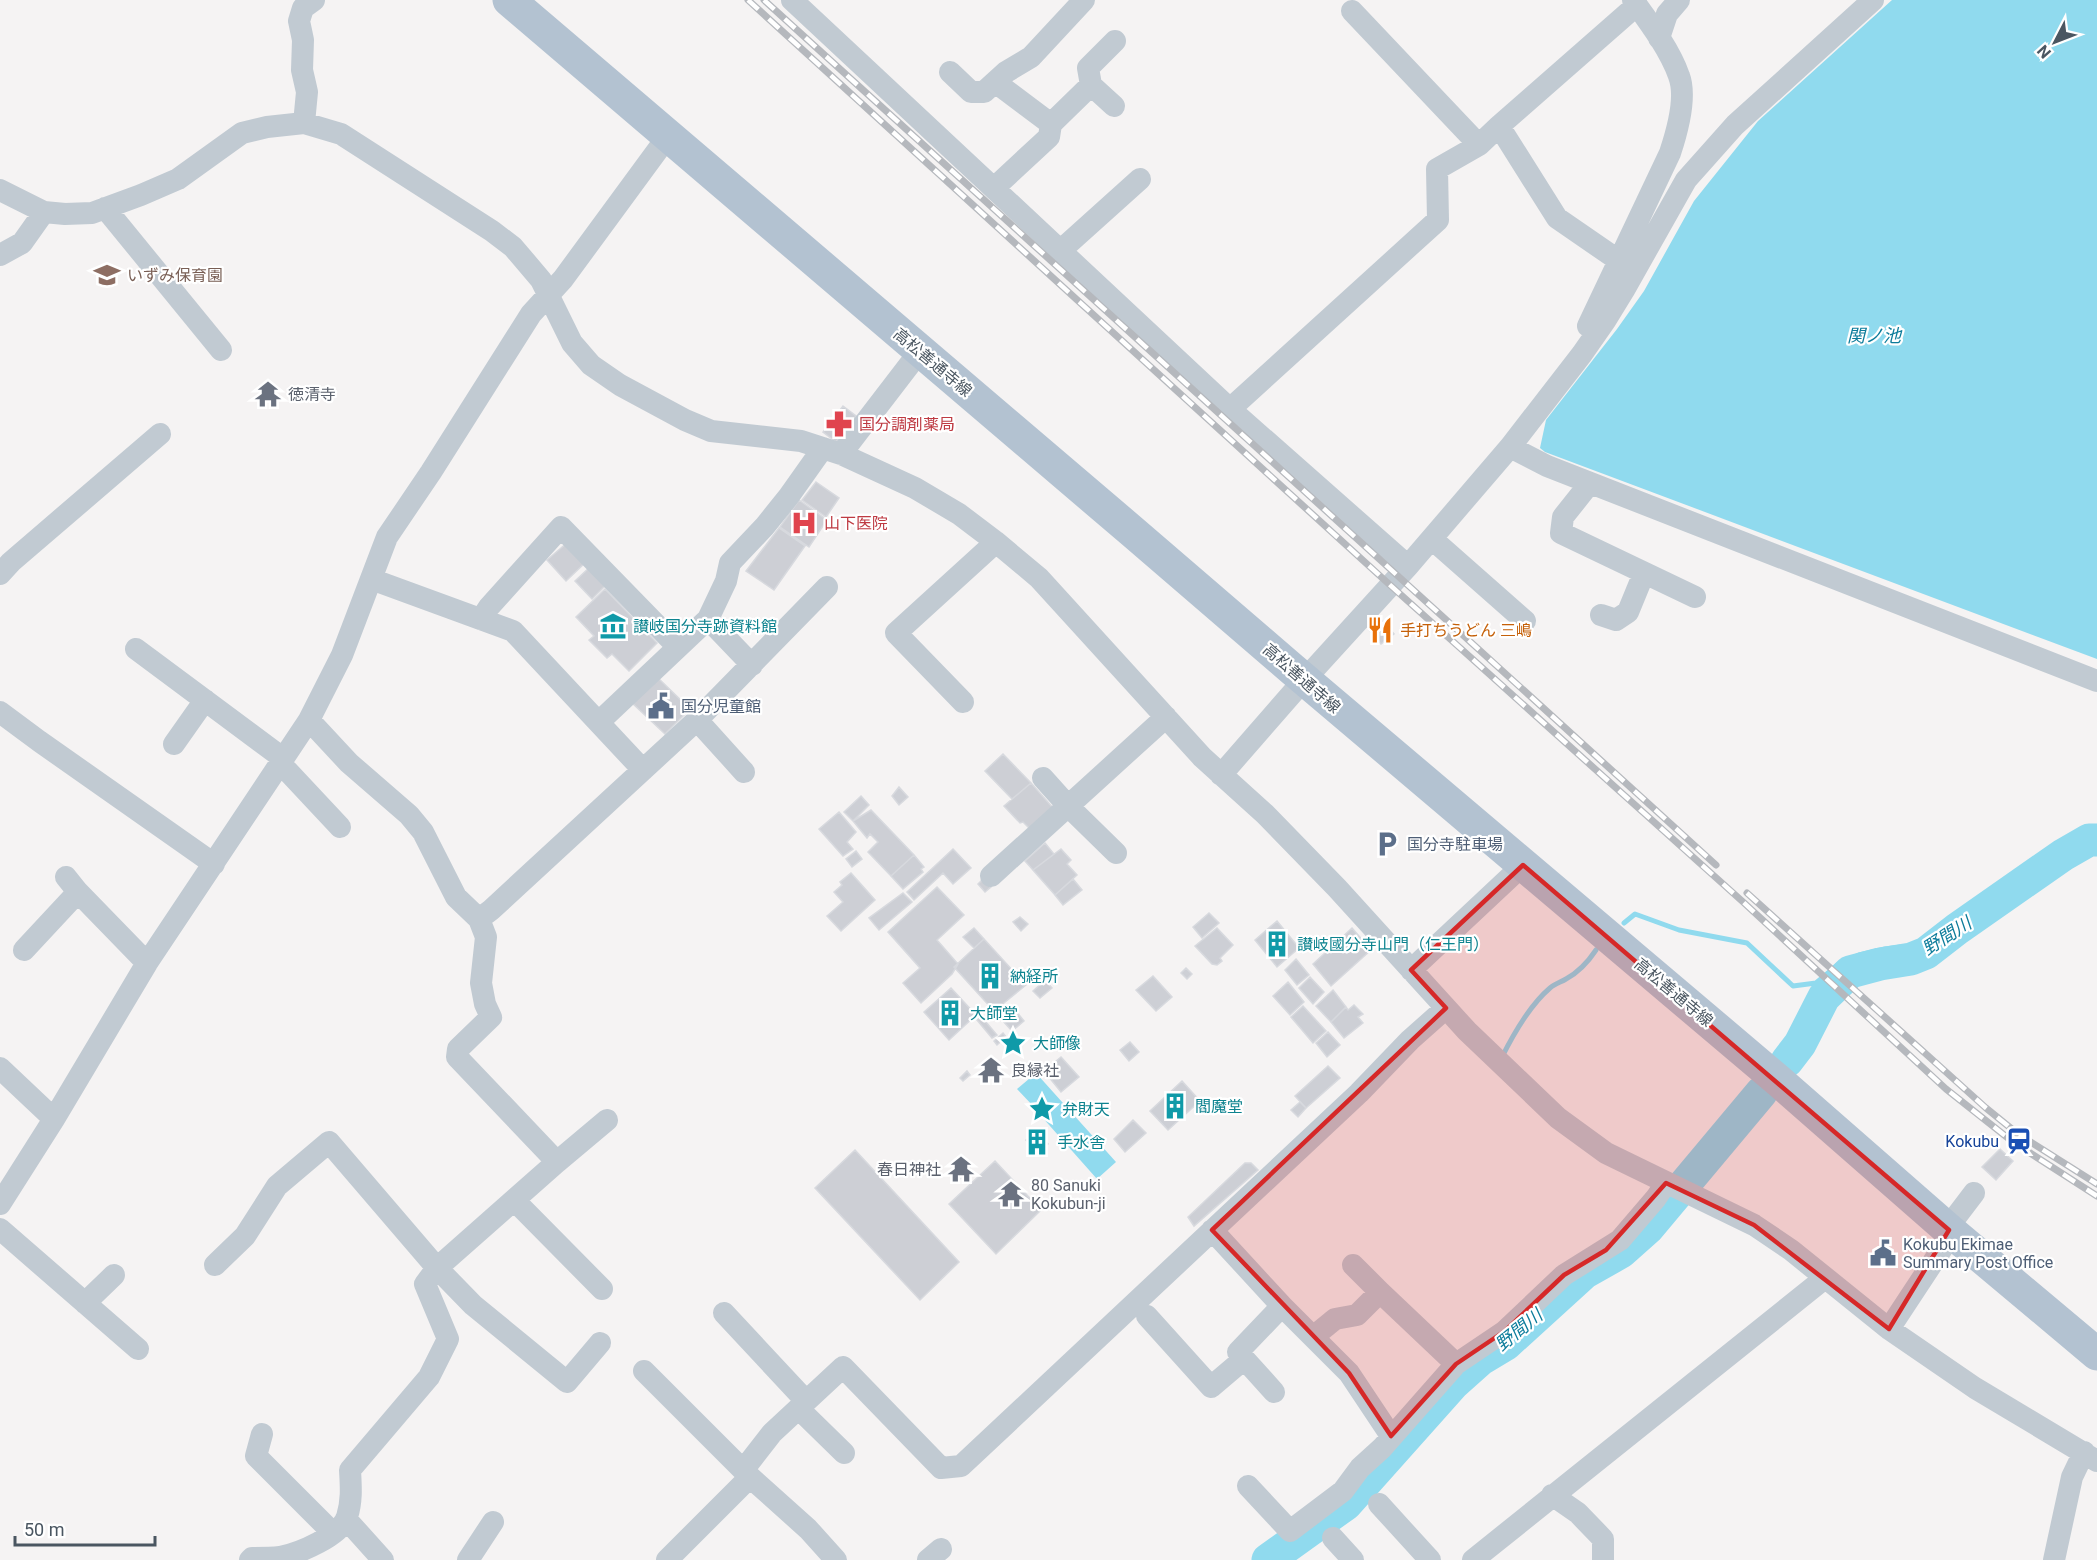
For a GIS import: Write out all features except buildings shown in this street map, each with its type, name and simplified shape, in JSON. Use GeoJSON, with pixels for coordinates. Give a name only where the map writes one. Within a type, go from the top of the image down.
{"type":"FeatureCollection","features":[{"type":"Feature","properties":{"kind":"main road","name":"高松善通寺線"},"geometry":{"type":"LineString","coordinates":[[509,0],[2097,1354]]}},
{"type":"Feature","properties":{"kind":"street"},"geometry":{"type":"LineString","coordinates":[[304,123],[307,92],[302,70],[303,40],[299,21],[303,8],[314,0]]}},
{"type":"Feature","properties":{"kind":"street"},"geometry":{"type":"LineString","coordinates":[[792,0],[1230,409],[1408,566]]}},
{"type":"Feature","properties":{"kind":"street"},"geometry":{"type":"LineString","coordinates":[[950,72],[971,92],[989,87],[1006,72],[1031,57],[1084,0]]}},
{"type":"Feature","properties":{"kind":"street"},"geometry":{"type":"LineString","coordinates":[[1659,38],[1667,14],[1680,0]]}},
{"type":"Feature","properties":{"kind":"street"},"geometry":{"type":"LineString","coordinates":[[1221,775],[1432,539],[1510,447],[1582,354],[1624,290],[1686,180],[1735,125],[1873,0]]}},
{"type":"Feature","properties":{"kind":"street"},"geometry":{"type":"LineString","coordinates":[[1230,409],[1438,220],[1437,169],[1479,145],[1635,2],[1659,38],[1680,77],[1681,104],[1677,133],[1670,153],[1588,325],[1582,354]]}},
{"type":"Feature","properties":{"kind":"street"},"geometry":{"type":"LineString","coordinates":[[1352,11],[1479,145]]}},
{"type":"Feature","properties":{"kind":"street"},"geometry":{"type":"LineString","coordinates":[[1114,106],[1091,85],[1088,68],[1115,41]]}},
{"type":"Feature","properties":{"kind":"street"},"geometry":{"type":"LineString","coordinates":[[994,188],[1049,137],[1051,124],[1091,85]]}},
{"type":"Feature","properties":{"kind":"street"},"geometry":{"type":"LineString","coordinates":[[989,87],[1051,124]]}},
{"type":"Feature","properties":{"kind":"street"},"geometry":{"type":"LineString","coordinates":[[989,87],[1009,112]]}},
{"type":"Feature","properties":{"kind":"street"},"geometry":{"type":"LineString","coordinates":[[0,190],[44,212],[92,213],[178,179],[242,133],[267,126],[304,123],[341,134],[492,231],[513,247],[541,280],[572,343],[591,365],[620,385],[684,420],[711,431],[801,441],[832,451],[915,488],[958,514],[1039,578],[1202,757],[1308,857],[1467,1031],[1558,1118],[1606,1154],[1754,1225],[1791,1250],[1889,1329],[1975,1388],[2091,1456],[2072,1477],[2054,1560]]}},
{"type":"Feature","properties":{"kind":"street"},"geometry":{"type":"LineString","coordinates":[[1499,126],[1557,218],[1618,260]]}},
{"type":"Feature","properties":{"kind":"street"},"geometry":{"type":"LineString","coordinates":[[0,1204],[54,1119],[147,963],[309,720],[342,655],[387,537],[531,314],[563,279],[668,136]]}},
{"type":"Feature","properties":{"kind":"street"},"geometry":{"type":"LineString","coordinates":[[1060,251],[1140,179]]}},
{"type":"Feature","properties":{"kind":"street"},"geometry":{"type":"LineString","coordinates":[[105,208],[221,350]]}},
{"type":"Feature","properties":{"kind":"street"},"geometry":{"type":"LineString","coordinates":[[0,255],[22,243],[44,212]]}},
{"type":"Feature","properties":{"kind":"street"},"geometry":{"type":"LineString","coordinates":[[600,721],[708,619],[726,581],[730,563],[920,351]]}},
{"type":"Feature","properties":{"kind":"street"},"geometry":{"type":"LineString","coordinates":[[0,574],[160,434]]}},
{"type":"Feature","properties":{"kind":"street"},"geometry":{"type":"LineString","coordinates":[[1510,447],[1547,466],[2097,681]]}},
{"type":"Feature","properties":{"kind":"street"},"geometry":{"type":"LineString","coordinates":[[1590,483],[1563,517],[1561,532],[1695,597]]}},
{"type":"Feature","properties":{"kind":"street"},"geometry":{"type":"LineString","coordinates":[[481,619],[489,607],[561,527],[678,647]]}},
{"type":"Feature","properties":{"kind":"street"},"geometry":{"type":"LineString","coordinates":[[1432,539],[1525,621]]}},
{"type":"Feature","properties":{"kind":"street"},"geometry":{"type":"LineString","coordinates":[[963,702],[896,633],[996,542]]}},
{"type":"Feature","properties":{"kind":"street"},"geometry":{"type":"LineString","coordinates":[[1601,615],[1616,620],[1628,612],[1644,573]]}},
{"type":"Feature","properties":{"kind":"street"},"geometry":{"type":"LineString","coordinates":[[370,579],[513,631],[600,721],[643,770]]}},
{"type":"Feature","properties":{"kind":"street"},"geometry":{"type":"LineString","coordinates":[[479,919],[697,720],[828,587]]}},
{"type":"Feature","properties":{"kind":"street"},"geometry":{"type":"LineString","coordinates":[[708,619],[752,664]]}},
{"type":"Feature","properties":{"kind":"street"},"geometry":{"type":"LineString","coordinates":[[136,649],[283,761],[340,827]]}},
{"type":"Feature","properties":{"kind":"street"},"geometry":{"type":"LineString","coordinates":[[174,744],[205,700]]}},
{"type":"Feature","properties":{"kind":"street"},"geometry":{"type":"LineString","coordinates":[[0,712],[214,864]]}},
{"type":"Feature","properties":{"kind":"street"},"geometry":{"type":"LineString","coordinates":[[991,876],[1166,717]]}},
{"type":"Feature","properties":{"kind":"street"},"geometry":{"type":"LineString","coordinates":[[309,720],[349,763],[409,815],[423,832],[456,897],[479,919],[486,937],[481,983],[485,1004],[491,1017],[458,1049],[457,1057],[557,1162]]}},
{"type":"Feature","properties":{"kind":"street"},"geometry":{"type":"LineString","coordinates":[[697,720],[744,772]]}},
{"type":"Feature","properties":{"kind":"street"},"geometry":{"type":"LineString","coordinates":[[1043,778],[1116,853]]}},
{"type":"Feature","properties":{"kind":"street"},"geometry":{"type":"LineString","coordinates":[[1411,970],[1523,865]]}},
{"type":"Feature","properties":{"kind":"street"},"geometry":{"type":"LineString","coordinates":[[24,950],[72,885],[147,963]]}},
{"type":"Feature","properties":{"kind":"street"},"geometry":{"type":"LineString","coordinates":[[667,1560],[747,1473],[772,1433],[843,1367],[941,1468],[961,1466],[1359,1093],[1410,1040],[1446,1008]]}},
{"type":"Feature","properties":{"kind":"street"},"geometry":{"type":"LineString","coordinates":[[0,1068],[54,1119]]}},
{"type":"Feature","properties":{"kind":"street"},"geometry":{"type":"LineString","coordinates":[[250,1560],[279,1557],[308,1548],[340,1526],[352,1494],[350,1470],[429,1377],[448,1339],[425,1284],[437,1268],[607,1120]]}},
{"type":"Feature","properties":{"kind":"street"},"geometry":{"type":"LineString","coordinates":[[215,1265],[245,1236],[277,1186],[329,1142],[437,1268],[473,1305],[567,1382],[600,1343]]}},
{"type":"Feature","properties":{"kind":"street"},"geometry":{"type":"LineString","coordinates":[[1248,1486],[1290,1532],[1343,1491],[1360,1468],[1382,1448],[1456,1364],[1505,1331],[1564,1275],[1620,1240],[1656,1198],[1676,1187]]}},
{"type":"Feature","properties":{"kind":"street"},"geometry":{"type":"LineString","coordinates":[[1889,1329],[1942,1247],[1955,1218],[1974,1193]]}},
{"type":"Feature","properties":{"kind":"street"},"geometry":{"type":"LineString","coordinates":[[514,1200],[603,1289]]}},
{"type":"Feature","properties":{"kind":"street"},"geometry":{"type":"LineString","coordinates":[[0,1229],[138,1349]]}},
{"type":"Feature","properties":{"kind":"street"},"geometry":{"type":"LineString","coordinates":[[1212,1230],[1282,1306],[1349,1373],[1391,1436]]}},
{"type":"Feature","properties":{"kind":"street"},"geometry":{"type":"LineString","coordinates":[[1353,1265],[1456,1364]]}},
{"type":"Feature","properties":{"kind":"street"},"geometry":{"type":"LineString","coordinates":[[85,1303],[114,1275]]}},
{"type":"Feature","properties":{"kind":"street"},"geometry":{"type":"LineString","coordinates":[[1473,1560],[1825,1278]]}},
{"type":"Feature","properties":{"kind":"street"},"geometry":{"type":"LineString","coordinates":[[1313,1337],[1335,1319],[1357,1315],[1380,1292]]}},
{"type":"Feature","properties":{"kind":"street"},"geometry":{"type":"LineString","coordinates":[[1274,1392],[1238,1352],[1282,1306]]}},
{"type":"Feature","properties":{"kind":"street"},"geometry":{"type":"LineString","coordinates":[[724,1313],[844,1453]]}},
{"type":"Feature","properties":{"kind":"street"},"geometry":{"type":"LineString","coordinates":[[1148,1316],[1211,1387],[1244,1359]]}},
{"type":"Feature","properties":{"kind":"street"},"geometry":{"type":"LineString","coordinates":[[644,1371],[747,1473],[808,1529],[836,1560]]}},
{"type":"Feature","properties":{"kind":"street"},"geometry":{"type":"LineString","coordinates":[[262,1434],[256,1456],[383,1560]]}},
{"type":"Feature","properties":{"kind":"street"},"geometry":{"type":"LineString","coordinates":[[1552,1495],[1578,1513],[1603,1539],[1603,1560]]}},
{"type":"Feature","properties":{"kind":"street"},"geometry":{"type":"LineString","coordinates":[[1379,1504],[1430,1560]]}},
{"type":"Feature","properties":{"kind":"street"},"geometry":{"type":"LineString","coordinates":[[468,1560],[493,1522]]}},
{"type":"Feature","properties":{"kind":"street"},"geometry":{"type":"LineString","coordinates":[[1333,1538],[1353,1560]]}},
{"type":"Feature","properties":{"kind":"highlighted area"},"geometry":{"type":"Polygon","coordinates":[[[1523,865],[1949,1230],[1889,1329],[1754,1225],[1666,1183],[1606,1250],[1564,1275],[1505,1331],[1456,1364],[1391,1436],[1349,1373],[1212,1230],[1446,1008],[1411,970],[1523,865]]]}},
{"type":"Feature","properties":{"kind":"water","name":"関ノ池"},"geometry":{"type":"Polygon","coordinates":[[[1892,0],[2097,0],[2097,659],[1545,452],[1540,448],[1546,420],[1644,291],[1694,201],[1758,121],[1892,0]]]}},
{"type":"Feature","properties":{"kind":"water"},"geometry":{"type":"Polygon","coordinates":[[[1036,1073],[1116,1162],[1097,1179],[1042,1117],[1051,1109],[1043,1100],[1034,1107],[1017,1089],[1036,1073]]]}},
{"type":"Feature","properties":{"kind":"waterway","name":"野間川"},"geometry":{"type":"LineString","coordinates":[[1787,1061],[1800,1044],[1824,997],[1850,972],[1911,959],[1926,953],[2063,855],[2089,840],[2097,840]]}},
{"type":"Feature","properties":{"kind":"waterway"},"geometry":{"type":"LineString","coordinates":[[1624,923],[1635,914],[1679,930],[1747,943],[1793,986],[1816,983],[1839,964],[1859,955],[1885,949],[1940,942]]}},
{"type":"Feature","properties":{"kind":"waterway"},"geometry":{"type":"LineString","coordinates":[[1502,1057],[1517,1029],[1536,1003],[1550,988],[1579,970],[1596,950]]}},
{"type":"Feature","properties":{"kind":"waterway","name":"野間川"},"geometry":{"type":"LineString","coordinates":[[1268,1560],[1346,1504],[1453,1384],[1481,1359],[1506,1344],[1584,1273],[1621,1252],[1648,1228],[1761,1093]]}},
{"type":"Feature","properties":{"kind":"railway"},"geometry":{"type":"LineString","coordinates":[[748,0],[1390,585],[1742,901],[1946,1089],[2013,1142],[2097,1196]]}},
{"type":"Feature","properties":{"kind":"railway"},"geometry":{"type":"LineString","coordinates":[[764,0],[1716,865]]}},
{"type":"Feature","properties":{"kind":"railway"},"geometry":{"type":"LineString","coordinates":[[1747,893],[1986,1108],[2018,1134],[2097,1184]]}},
{"type":"Feature","properties":{"kind":"place","name":"いずみ保育園"},"geometry":{"type":"Point","coordinates":[107,275]}},
{"type":"Feature","properties":{"kind":"place","name":"徳清寺"},"geometry":{"type":"Point","coordinates":[268,394]}},
{"type":"Feature","properties":{"kind":"place","name":"国分調剤薬局"},"geometry":{"type":"Point","coordinates":[839,424]}},
{"type":"Feature","properties":{"kind":"place","name":"山下医院"},"geometry":{"type":"Point","coordinates":[804,523]}},
{"type":"Feature","properties":{"kind":"place","name":"讃岐国分寺跡資料館"},"geometry":{"type":"Point","coordinates":[613,626]}},
{"type":"Feature","properties":{"kind":"place","name":"手打ちうどん 三嶋"},"geometry":{"type":"Point","coordinates":[1380,630]}},
{"type":"Feature","properties":{"kind":"place","name":"国分児童館"},"geometry":{"type":"Point","coordinates":[661,706]}},
{"type":"Feature","properties":{"kind":"place","name":"国分寺駐車場"},"geometry":{"type":"Point","coordinates":[1387,844]}},
{"type":"Feature","properties":{"kind":"place","name":"讃岐國分寺山門（仁王門）"},"geometry":{"type":"Point","coordinates":[1277,944]}},
{"type":"Feature","properties":{"kind":"place","name":"納経所"},"geometry":{"type":"Point","coordinates":[990,976]}},
{"type":"Feature","properties":{"kind":"place","name":"大師堂"},"geometry":{"type":"Point","coordinates":[950,1013]}},
{"type":"Feature","properties":{"kind":"place","name":"大師像"},"geometry":{"type":"Point","coordinates":[1013,1043]}},
{"type":"Feature","properties":{"kind":"place","name":"良縁社"},"geometry":{"type":"Point","coordinates":[991,1070]}},
{"type":"Feature","properties":{"kind":"place","name":"閻魔堂"},"geometry":{"type":"Point","coordinates":[1175,1106]}},
{"type":"Feature","properties":{"kind":"place","name":"弁財天"},"geometry":{"type":"Point","coordinates":[1042,1109]}},
{"type":"Feature","properties":{"kind":"place","name":"Kokubu"},"geometry":{"type":"Point","coordinates":[2019,1141]}},
{"type":"Feature","properties":{"kind":"place","name":"手水舎"},"geometry":{"type":"Point","coordinates":[1037,1142]}},
{"type":"Feature","properties":{"kind":"place","name":"春日神社"},"geometry":{"type":"Point","coordinates":[961,1169]}},
{"type":"Feature","properties":{"kind":"place","name":"80 Sanuki Kokubun-ji"},"geometry":{"type":"Point","coordinates":[1011,1194]}},
{"type":"Feature","properties":{"kind":"place","name":"Kokubu Ekimae Summary Post Office"},"geometry":{"type":"Point","coordinates":[1883,1253]}}]}
